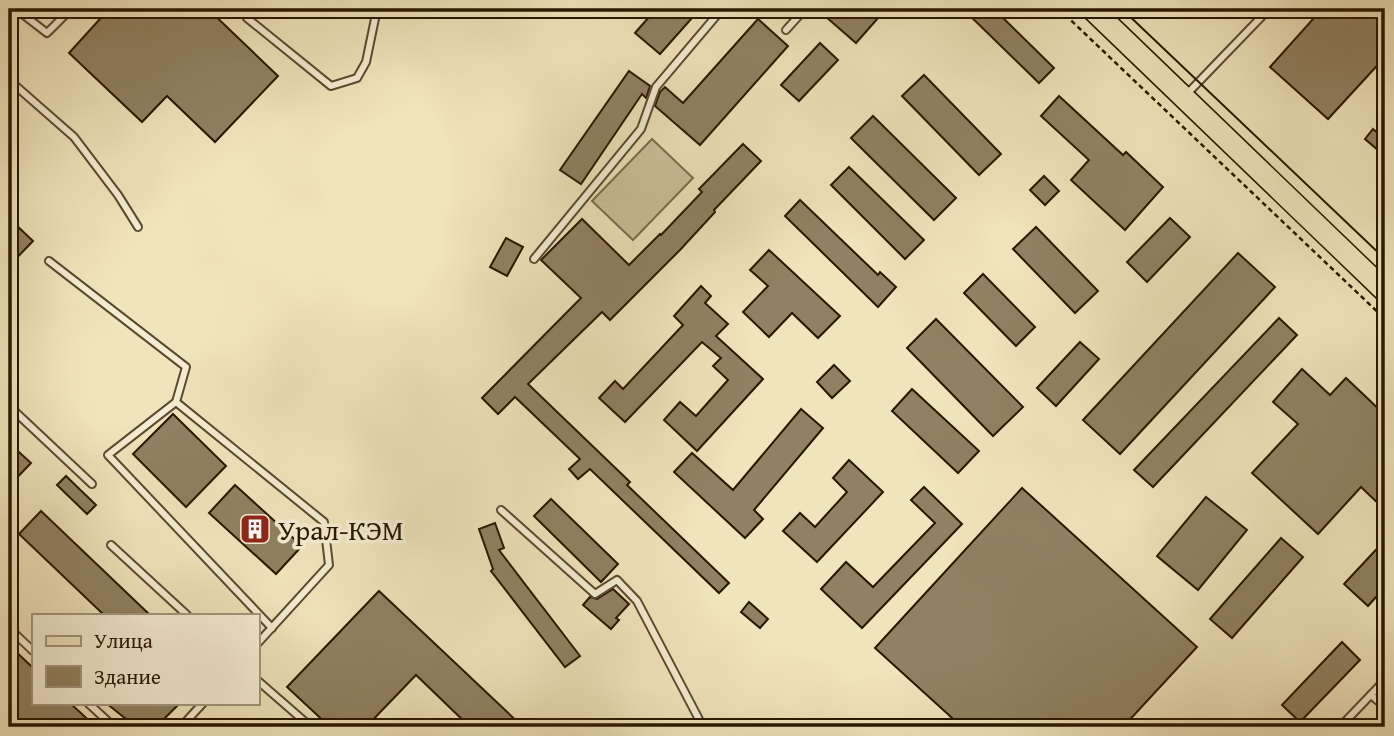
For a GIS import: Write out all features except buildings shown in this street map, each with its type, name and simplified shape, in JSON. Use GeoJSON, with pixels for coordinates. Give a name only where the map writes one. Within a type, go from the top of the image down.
{"type":"FeatureCollection","features":[{"type":"Feature","properties":{"kind":"main road"},"geometry":{"type":"LineString","coordinates":[[1092,9],[1385,291]]}},
{"type":"Feature","properties":{"kind":"lane"},"geometry":{"type":"LineString","coordinates":[[16,9],[47,33],[71,9]]}},
{"type":"Feature","properties":{"kind":"lane"},"geometry":{"type":"LineString","coordinates":[[242,9],[247,18],[331,86],[357,78],[366,62],[377,9]]}},
{"type":"Feature","properties":{"kind":"lane"},"geometry":{"type":"LineString","coordinates":[[534,260],[641,129],[656,87],[722,9]]}},
{"type":"Feature","properties":{"kind":"lane"},"geometry":{"type":"LineString","coordinates":[[786,30],[804,9]]}},
{"type":"Feature","properties":{"kind":"lane"},"geometry":{"type":"LineString","coordinates":[[1184,97],[1269,9]]}},
{"type":"Feature","properties":{"kind":"lane"},"geometry":{"type":"LineString","coordinates":[[9,80],[74,137],[118,195],[138,227]]}},
{"type":"Feature","properties":{"kind":"lane"},"geometry":{"type":"LineString","coordinates":[[49,261],[186,368],[176,402],[108,455],[259,614]]}},
{"type":"Feature","properties":{"kind":"lane"},"geometry":{"type":"LineString","coordinates":[[176,402],[324,522],[329,565],[259,642]]}},
{"type":"Feature","properties":{"kind":"lane"},"geometry":{"type":"LineString","coordinates":[[9,406],[92,484]]}},
{"type":"Feature","properties":{"kind":"lane"},"geometry":{"type":"LineString","coordinates":[[501,510],[595,594],[617,580],[631,594],[703,727]]}},
{"type":"Feature","properties":{"kind":"lane"},"geometry":{"type":"LineString","coordinates":[[111,545],[186,614]]}},
{"type":"Feature","properties":{"kind":"lane"},"geometry":{"type":"LineString","coordinates":[[259,614],[272,628]]}},
{"type":"Feature","properties":{"kind":"lane"},"geometry":{"type":"LineString","coordinates":[[9,628],[32,650]]}},
{"type":"Feature","properties":{"kind":"lane"},"geometry":{"type":"LineString","coordinates":[[1340,727],[1385,680]]}},
{"type":"Feature","properties":{"kind":"lane"},"geometry":{"type":"LineString","coordinates":[[259,682],[311,727]]}},
{"type":"Feature","properties":{"kind":"lane"},"geometry":{"type":"LineString","coordinates":[[1371,695],[1385,707]]}},
{"type":"Feature","properties":{"kind":"lane"},"geometry":{"type":"LineString","coordinates":[[89,704],[114,727]]}},
{"type":"Feature","properties":{"kind":"lane"},"geometry":{"type":"LineString","coordinates":[[181,727],[202,704]]}},
{"type":"Feature","properties":{"kind":"path"},"geometry":{"type":"LineString","coordinates":[[1059,9],[1385,319]]}},
{"type":"Feature","properties":{"kind":"shaded area"},"geometry":{"type":"Polygon","coordinates":[[[652,139],[693,178],[633,240],[592,201],[652,139]]]}},
{"type":"Feature","properties":{"kind":"tram line"},"geometry":{"type":"LineString","coordinates":[[1122,9],[1385,259]]}},
{"type":"Feature","properties":{"kind":"place","name":"Урал-КЭМ"},"geometry":{"type":"Point","coordinates":[255,529]}}]}
